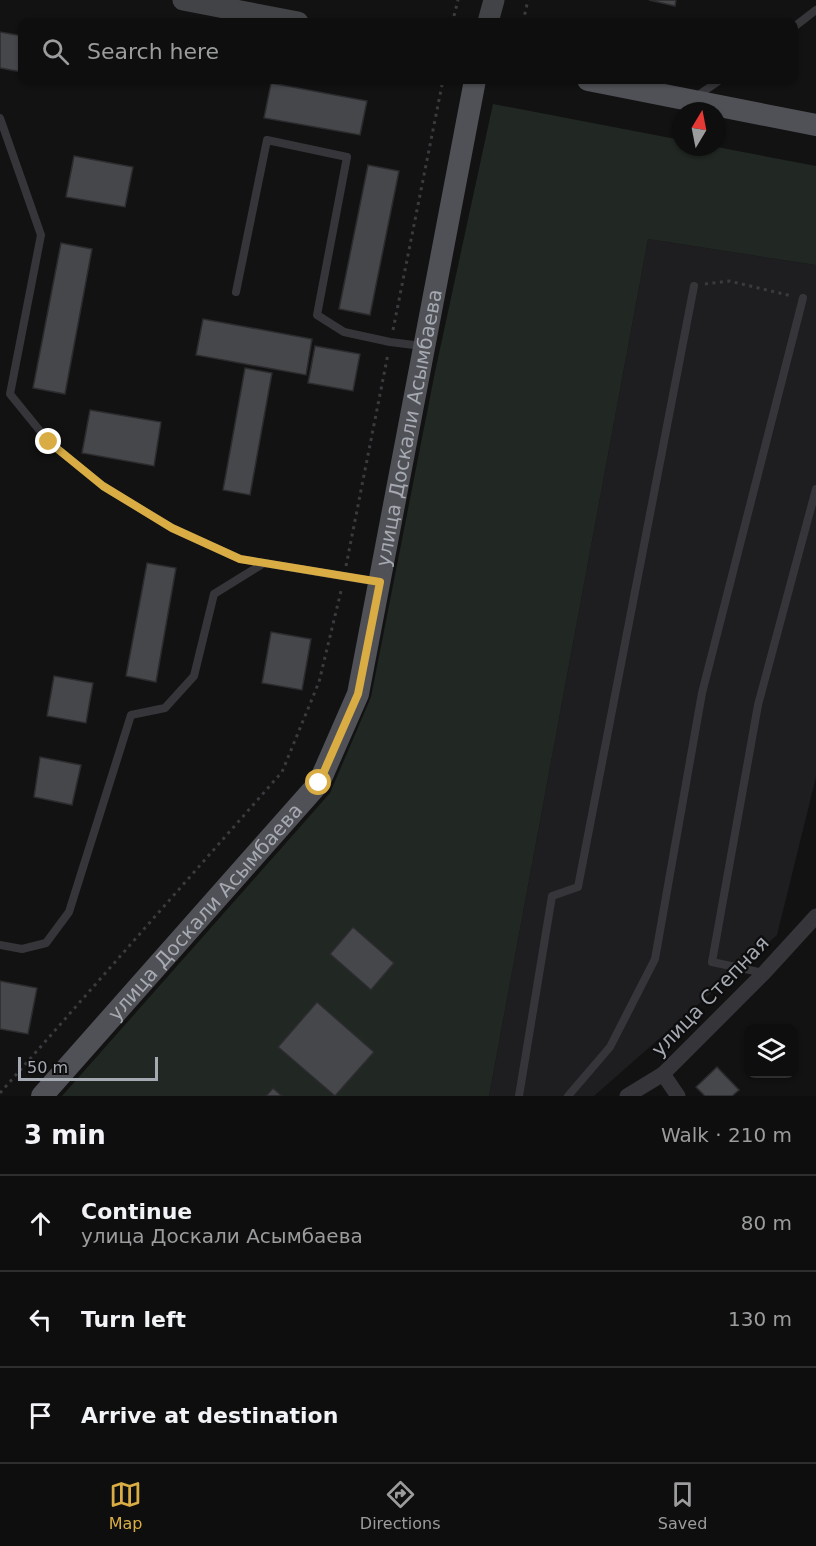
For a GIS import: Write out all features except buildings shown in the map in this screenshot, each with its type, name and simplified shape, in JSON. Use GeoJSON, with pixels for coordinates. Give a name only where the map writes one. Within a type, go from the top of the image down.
{"type":"FeatureCollection","features":[{"type":"Feature","properties":{"kind":"main road","name":"улица Доскали Асымбаева"},"geometry":{"type":"LineString","coordinates":[[42,1096],[319,783],[358,694],[474,84]]}},
{"type":"Feature","properties":{"kind":"main road"},"geometry":{"type":"LineString","coordinates":[[609,84],[816,125]]}},
{"type":"Feature","properties":{"kind":"street"},"geometry":{"type":"LineString","coordinates":[[183,0],[277,18]]}},
{"type":"Feature","properties":{"kind":"street"},"geometry":{"type":"LineString","coordinates":[[489,18],[494,0]]}},
{"type":"Feature","properties":{"kind":"street","name":"улица Степная"},"geometry":{"type":"LineString","coordinates":[[627,1096],[663,1074],[764,973],[816,916]]}},
{"type":"Feature","properties":{"kind":"street"},"geometry":{"type":"LineString","coordinates":[[663,1074],[678,1096]]}},
{"type":"Feature","properties":{"kind":"lane"},"geometry":{"type":"LineString","coordinates":[[798,24],[816,10]]}},
{"type":"Feature","properties":{"kind":"lane"},"geometry":{"type":"LineString","coordinates":[[692,100],[714,84]]}},
{"type":"Feature","properties":{"kind":"lane"},"geometry":{"type":"LineString","coordinates":[[0,118],[41,235],[10,394],[49,442],[103,486],[172,528],[240,559],[380,582]]}},
{"type":"Feature","properties":{"kind":"lane"},"geometry":{"type":"LineString","coordinates":[[236,292],[267,140],[348,157],[317,315],[344,332],[390,342],[424,346]]}},
{"type":"Feature","properties":{"kind":"lane"},"geometry":{"type":"LineString","coordinates":[[519,1096],[552,896],[578,887],[694,286]]}},
{"type":"Feature","properties":{"kind":"lane"},"geometry":{"type":"LineString","coordinates":[[568,1096],[610,1047],[655,959],[702,693],[803,298]]}},
{"type":"Feature","properties":{"kind":"lane"},"geometry":{"type":"LineString","coordinates":[[764,973],[711,962],[758,705],[816,489]]}},
{"type":"Feature","properties":{"kind":"lane"},"geometry":{"type":"LineString","coordinates":[[0,945],[22,949],[46,943],[69,912],[131,715],[165,708],[194,676],[214,594],[264,562]]}},
{"type":"Feature","properties":{"kind":"path"},"geometry":{"type":"LineString","coordinates":[[454,16],[458,0]]}},
{"type":"Feature","properties":{"kind":"path"},"geometry":{"type":"LineString","coordinates":[[524,18],[528,0]]}},
{"type":"Feature","properties":{"kind":"path"},"geometry":{"type":"LineString","coordinates":[[0,1093],[282,772],[319,682],[344,576],[442,85]]}},
{"type":"Feature","properties":{"kind":"path"},"geometry":{"type":"LineString","coordinates":[[694,286],[729,281],[803,298]]}},
{"type":"Feature","properties":{"kind":"shaded area"},"geometry":{"type":"Polygon","coordinates":[[[493,104],[672,138],[672,156],[726,156],[726,149],[816,166],[816,265],[648,239],[489,1096],[62,1096],[330,793],[371,697],[435,372],[493,104]]]}},
{"type":"Feature","properties":{"kind":"shaded area"},"geometry":{"type":"Polygon","coordinates":[[[648,239],[816,265],[816,777],[777,935],[594,1096],[489,1096],[648,239]]]}},
{"type":"Feature","properties":{"kind":"route"},"geometry":{"type":"LineString","coordinates":[[49,442],[103,486],[172,528],[240,559],[380,582],[358,694],[319,783]]}}]}
